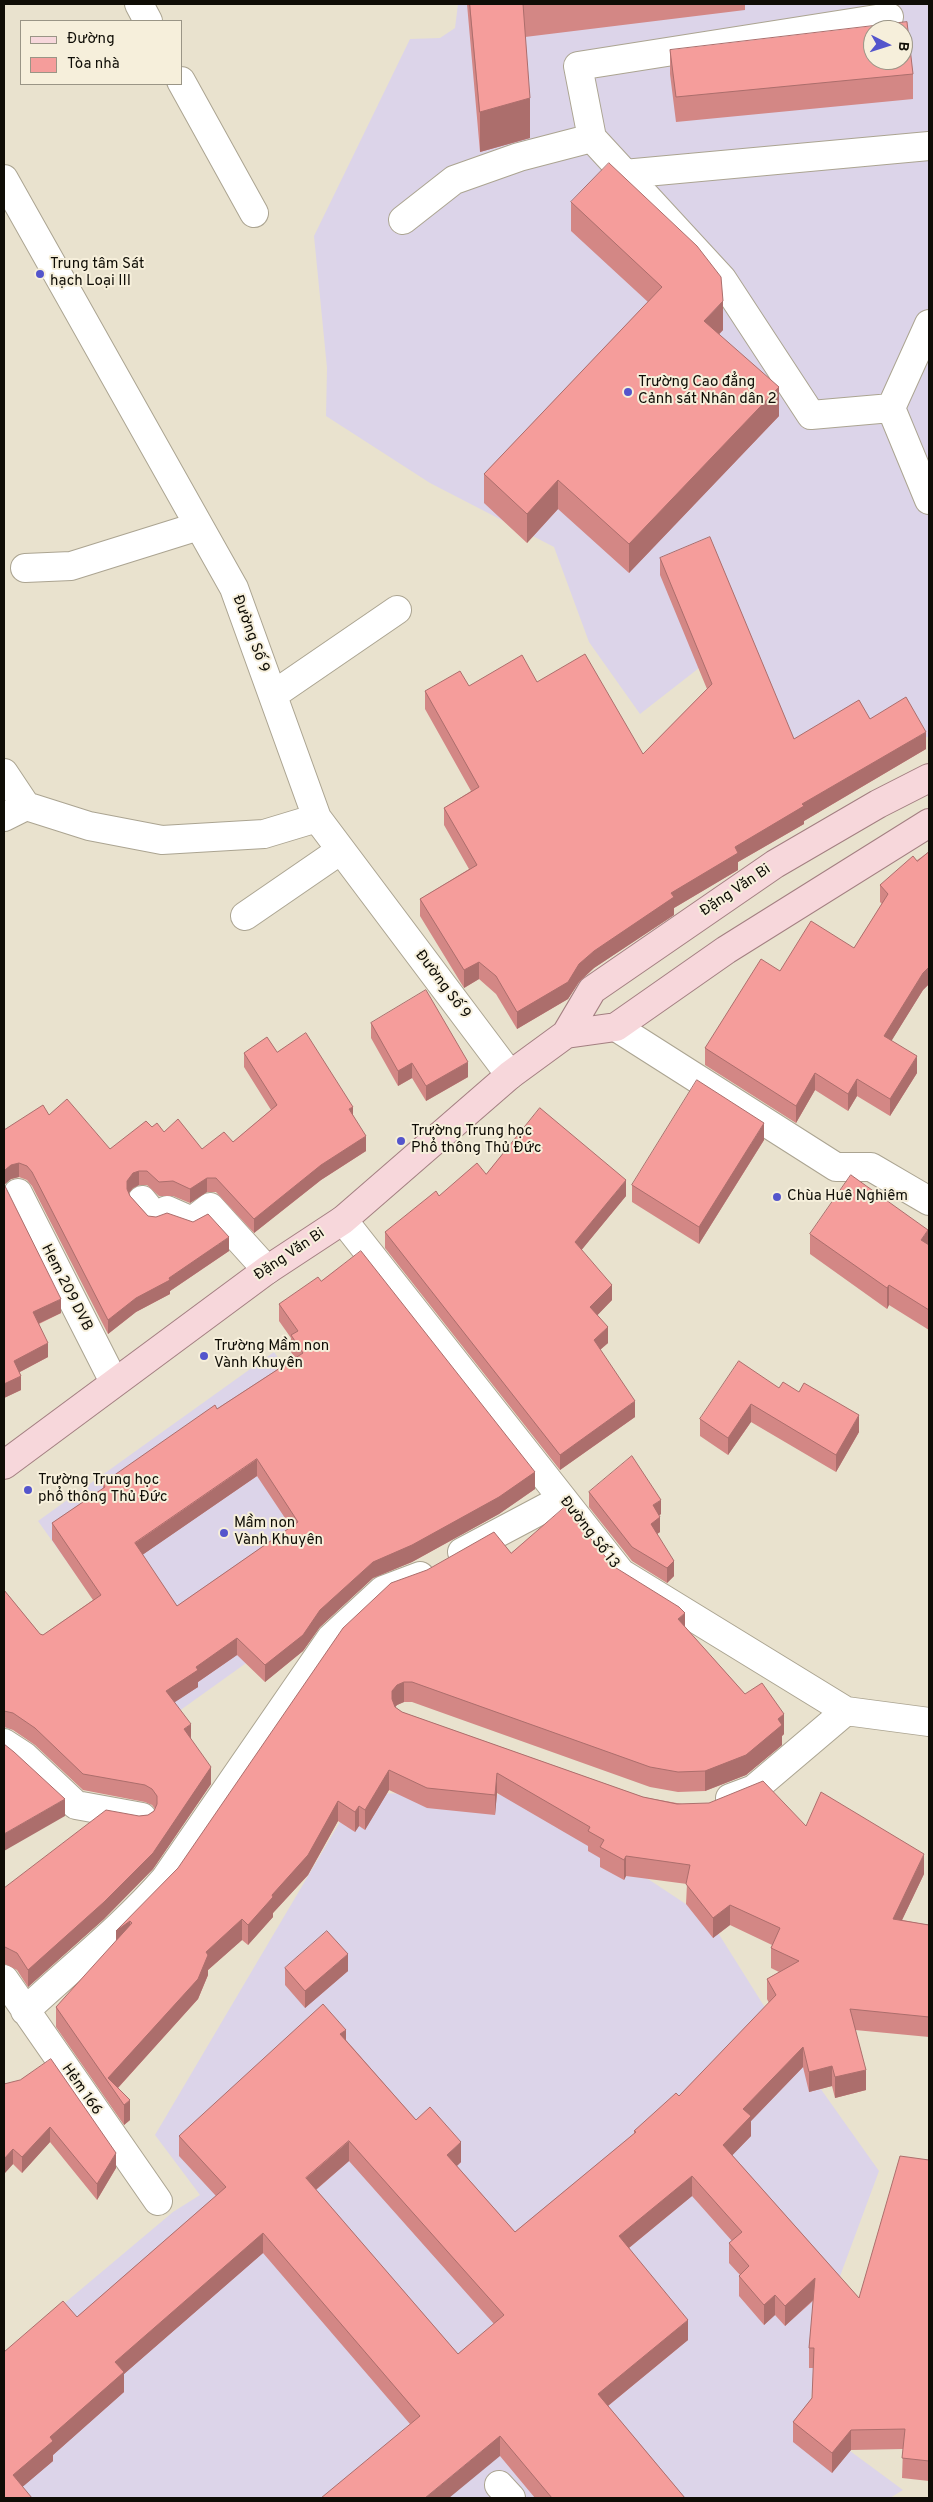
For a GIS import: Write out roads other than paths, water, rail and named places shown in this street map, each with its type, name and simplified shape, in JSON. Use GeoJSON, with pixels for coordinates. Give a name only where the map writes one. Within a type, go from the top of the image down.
{"type":"FeatureCollection","features":[{"type":"Feature","properties":{"kind":"main road","name":"Đặng Văn Bi"},"geometry":{"type":"LineString","coordinates":[[4,1465],[267,1270],[343,1220],[510,1075],[566,1034],[592,990],[775,864],[878,804],[929,778]]}},
{"type":"Feature","properties":{"kind":"main road","name":"Đặng Văn Bi"},"geometry":{"type":"LineString","coordinates":[[566,1034],[616,1027],[726,950],[929,823]]}},
{"type":"Feature","properties":{"kind":"street"},"geometry":{"type":"LineString","coordinates":[[889,17],[578,66],[592,138],[722,279],[811,415],[891,408]]}},
{"type":"Feature","properties":{"kind":"street"},"geometry":{"type":"LineString","coordinates":[[182,83],[254,212]]}},
{"type":"Feature","properties":{"kind":"street"},"geometry":{"type":"LineString","coordinates":[[403,220],[454,180],[519,157],[592,138]]}},
{"type":"Feature","properties":{"kind":"street"},"geometry":{"type":"LineString","coordinates":[[624,174],[929,146]]}},
{"type":"Feature","properties":{"kind":"street","name":"Đường Số 9"},"geometry":{"type":"LineString","coordinates":[[4,179],[234,588],[317,818],[510,1075]]}},
{"type":"Feature","properties":{"kind":"street"},"geometry":{"type":"LineString","coordinates":[[929,324],[891,408],[929,500]]}},
{"type":"Feature","properties":{"kind":"street"},"geometry":{"type":"LineString","coordinates":[[25,568],[71,566],[199,526]]}},
{"type":"Feature","properties":{"kind":"street"},"geometry":{"type":"LineString","coordinates":[[272,695],[397,610]]}},
{"type":"Feature","properties":{"kind":"street"},"geometry":{"type":"LineString","coordinates":[[4,773],[15,812],[162,840],[264,834],[317,818]]}},
{"type":"Feature","properties":{"kind":"street"},"geometry":{"type":"LineString","coordinates":[[244,916],[341,850]]}},
{"type":"Feature","properties":{"kind":"street"},"geometry":{"type":"LineString","coordinates":[[616,1027],[836,1166],[871,1167],[929,1201]]}},
{"type":"Feature","properties":{"kind":"street","name":"Hem 209 DVB"},"geometry":{"type":"LineString","coordinates":[[18,1193],[114,1382]]}},
{"type":"Feature","properties":{"kind":"street"},"geometry":{"type":"LineString","coordinates":[[142,1200],[155,1216],[167,1210],[192,1221],[210,1207],[267,1270]]}},
{"type":"Feature","properties":{"kind":"street","name":"Đường Số 13"},"geometry":{"type":"LineString","coordinates":[[343,1220],[621,1574],[846,1711],[929,1722]]}},
{"type":"Feature","properties":{"kind":"street"},"geometry":{"type":"LineString","coordinates":[[26,2011],[101,1941],[137,1911],[165,1879],[331,1638],[383,1590],[419,1576],[473,1545],[562,1499]]}},
{"type":"Feature","properties":{"kind":"street"},"geometry":{"type":"LineString","coordinates":[[708,1807],[754,1789],[846,1711]]}},
{"type":"Feature","properties":{"kind":"street"},"geometry":{"type":"LineString","coordinates":[[4,1743],[24,1756],[76,1805],[142,1817]]}},
{"type":"Feature","properties":{"kind":"street","name":"Hẻm 166"},"geometry":{"type":"LineString","coordinates":[[4,1979],[158,2201]]}},
{"type":"Feature","properties":{"kind":"place","name":"Trung tâm Sát hạch Loại III"},"geometry":{"type":"Point","coordinates":[40,274]}},
{"type":"Feature","properties":{"kind":"place","name":"Trường Cao đẳng Cảnh sát Nhân dân 2"},"geometry":{"type":"Point","coordinates":[628,392]}},
{"type":"Feature","properties":{"kind":"place","name":"Trường Trung học Phổ thông Thủ Đức"},"geometry":{"type":"Point","coordinates":[401,1141]}},
{"type":"Feature","properties":{"kind":"place","name":"Chùa Huê Nghiêm"},"geometry":{"type":"Point","coordinates":[777,1197]}},
{"type":"Feature","properties":{"kind":"place","name":"Trường Mầm non Vành Khuyên"},"geometry":{"type":"Point","coordinates":[204,1356]}},
{"type":"Feature","properties":{"kind":"place","name":"Trường Trung học phổ thông Thủ Đức"},"geometry":{"type":"Point","coordinates":[28,1490]}},
{"type":"Feature","properties":{"kind":"place","name":"Mầm non Vành Khuyên"},"geometry":{"type":"Point","coordinates":[224,1533]}}]}
